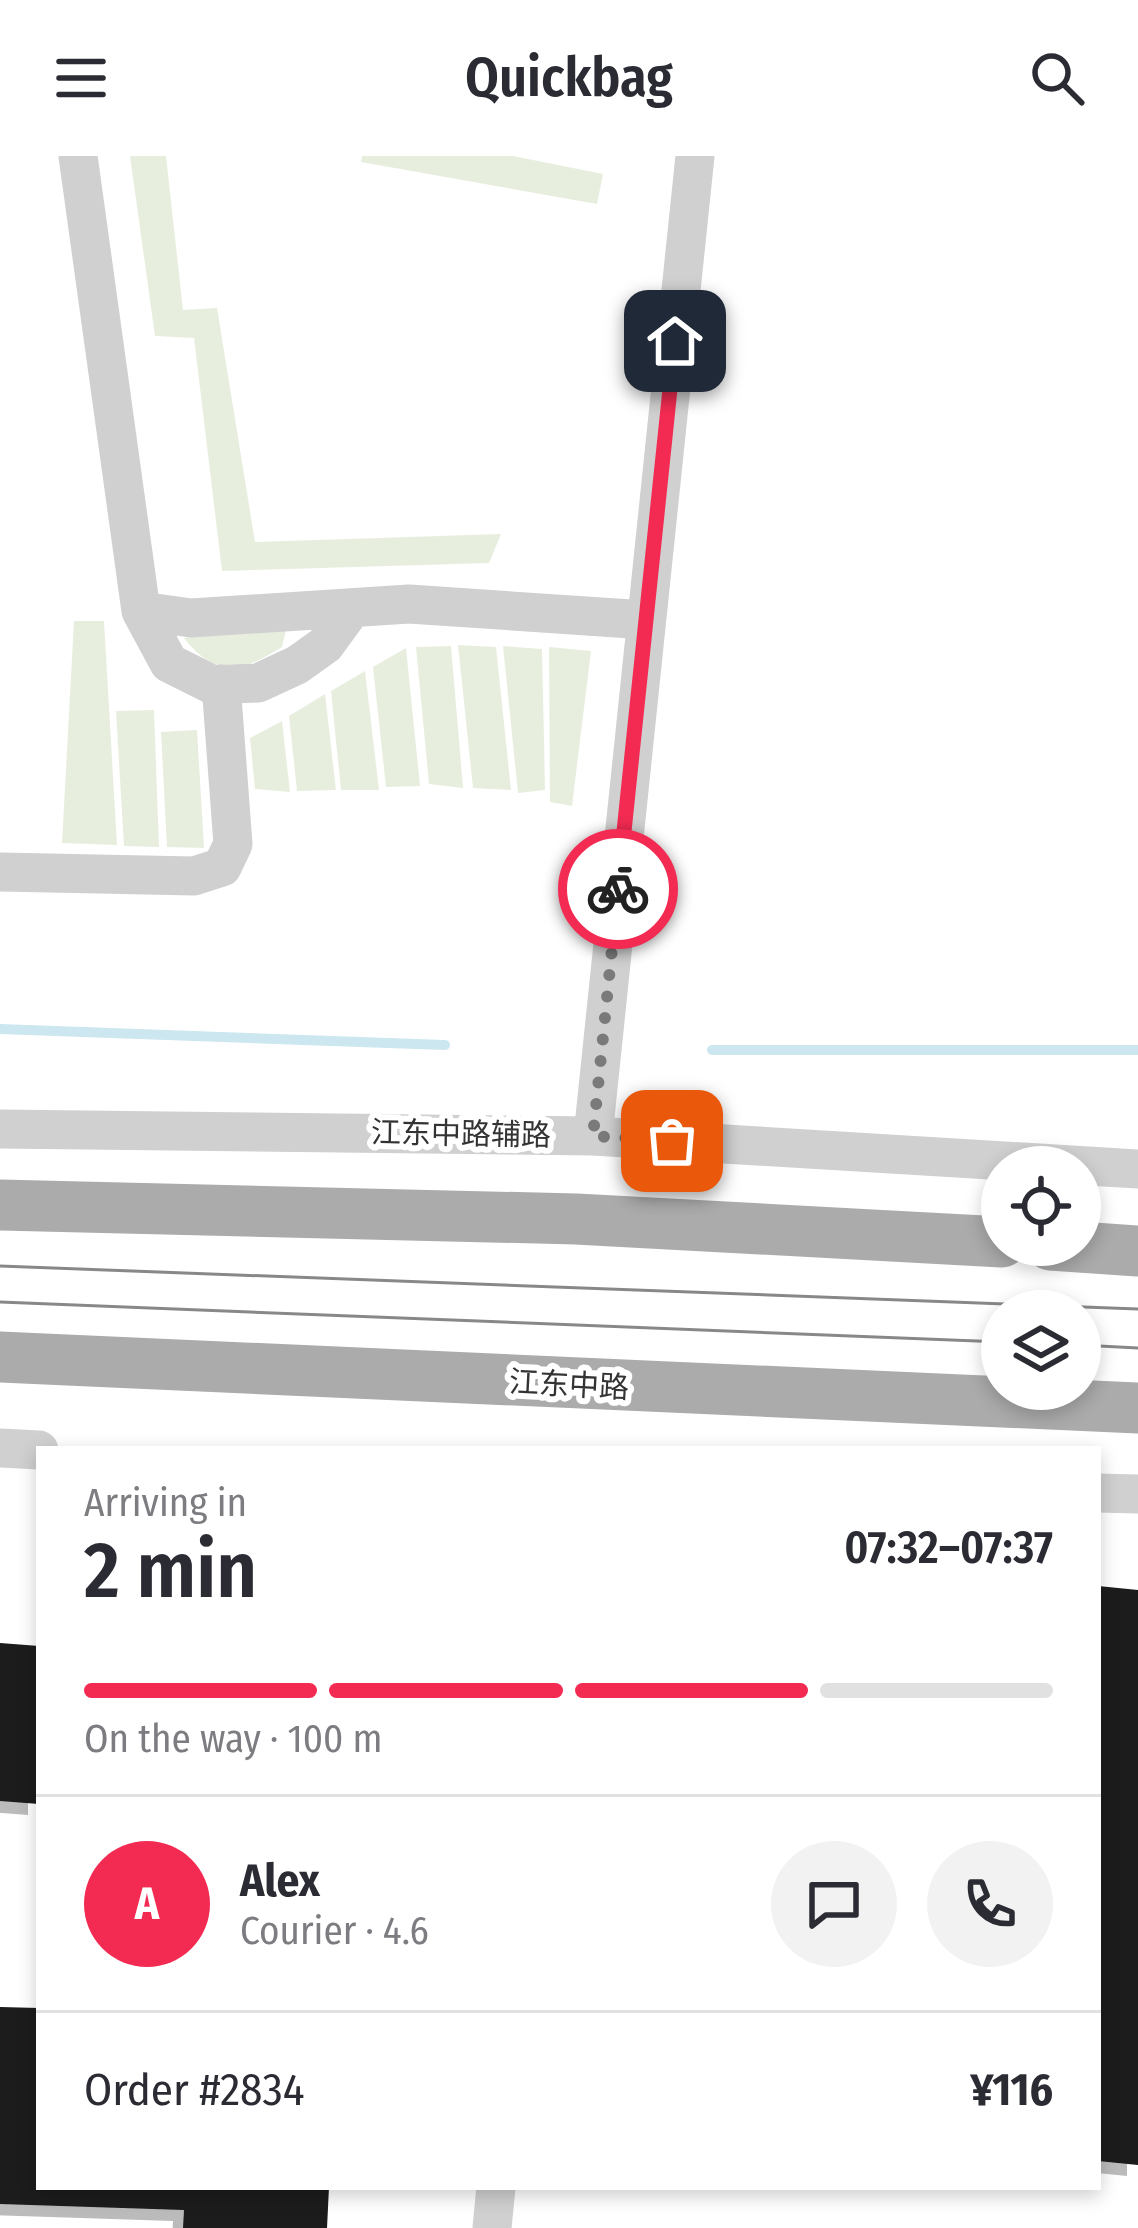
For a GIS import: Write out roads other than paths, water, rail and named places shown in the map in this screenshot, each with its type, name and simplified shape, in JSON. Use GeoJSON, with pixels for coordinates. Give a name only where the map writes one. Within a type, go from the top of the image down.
{"type":"FeatureCollection","features":[{"type":"Feature","properties":{"kind":"main road"},"geometry":{"type":"LineString","coordinates":[[0,1205],[576,1219],[981,1241]]}},
{"type":"Feature","properties":{"kind":"main road"},"geometry":{"type":"LineString","coordinates":[[1101,1248],[1138,1251]]}},
{"type":"Feature","properties":{"kind":"main road","name":"江东中路"},"geometry":{"type":"LineString","coordinates":[[0,1357],[1138,1408]]}},
{"type":"Feature","properties":{"kind":"street"},"geometry":{"type":"LineString","coordinates":[[78,156],[140,611],[170,663],[213,685],[258,683],[325,645],[352,608]]}},
{"type":"Feature","properties":{"kind":"street"},"geometry":{"type":"LineString","coordinates":[[593,1136],[695,156]]}},
{"type":"Feature","properties":{"kind":"street"},"geometry":{"type":"LineString","coordinates":[[140,611],[191,617],[409,604],[646,620]]}},
{"type":"Feature","properties":{"kind":"street"},"geometry":{"type":"LineString","coordinates":[[0,872],[194,876],[222,867],[232,844],[221,684]]}},
{"type":"Feature","properties":{"kind":"street","name":"江东中路辅路"},"geometry":{"type":"LineString","coordinates":[[0,1129],[593,1136],[1138,1168]]}},
{"type":"Feature","properties":{"kind":"street"},"geometry":{"type":"LineString","coordinates":[[0,1448],[36,1450]]}},
{"type":"Feature","properties":{"kind":"street"},"geometry":{"type":"LineString","coordinates":[[1101,1493],[1138,1495]]}},
{"type":"Feature","properties":{"kind":"street"},"geometry":{"type":"LineString","coordinates":[[492,2228],[496,2190]]}},
{"type":"Feature","properties":{"kind":"waterway"},"geometry":{"type":"LineString","coordinates":[[0,1029],[445,1045]]}},
{"type":"Feature","properties":{"kind":"waterway"},"geometry":{"type":"LineString","coordinates":[[712,1050],[1138,1050]]}},
{"type":"Feature","properties":{"kind":"tram line"},"geometry":{"type":"LineString","coordinates":[[0,1266],[1138,1309]]}},
{"type":"Feature","properties":{"kind":"tram line"},"geometry":{"type":"LineString","coordinates":[[0,1302],[981,1341]]}},
{"type":"Feature","properties":{"kind":"tram line"},"geometry":{"type":"LineString","coordinates":[[1101,1346],[1138,1348]]}}]}
